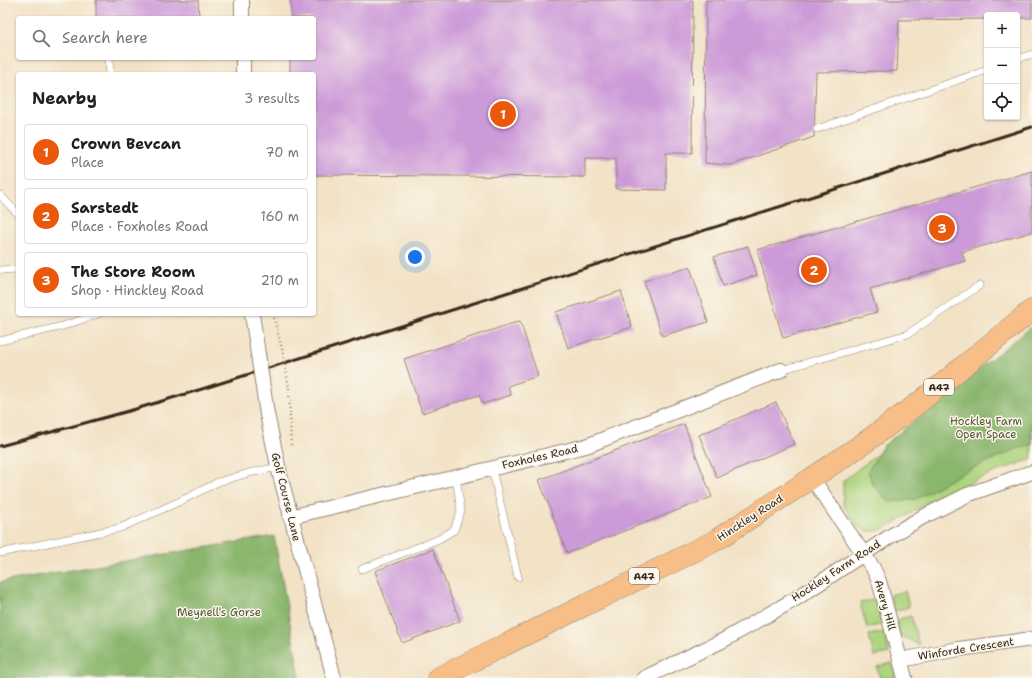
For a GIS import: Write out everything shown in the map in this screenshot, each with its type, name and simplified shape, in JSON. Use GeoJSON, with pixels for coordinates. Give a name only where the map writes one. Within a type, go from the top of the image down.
{"type":"FeatureCollection","features":[{"type":"Feature","properties":{"kind":"main road","name":"Hinckley Road"},"geometry":{"type":"LineString","coordinates":[[438,678],[712,542],[864,443],[920,402],[1032,310]]}},
{"type":"Feature","properties":{"kind":"street"},"geometry":{"type":"LineString","coordinates":[[242,0],[242,16]]}},
{"type":"Feature","properties":{"kind":"street"},"geometry":{"type":"LineString","coordinates":[[243,60],[243,72]]}},
{"type":"Feature","properties":{"kind":"street","name":"Golf Course Lane"},"geometry":{"type":"LineString","coordinates":[[252,316],[267,414],[279,471],[334,678]]}},
{"type":"Feature","properties":{"kind":"street","name":"Foxholes Road"},"geometry":{"type":"LineString","coordinates":[[290,517],[586,446],[781,370]]}},
{"type":"Feature","properties":{"kind":"street","name":"Hockley Farm Road"},"geometry":{"type":"LineString","coordinates":[[644,678],[724,640],[797,598],[921,518],[967,495],[1032,472]]}},
{"type":"Feature","properties":{"kind":"street","name":"Avery Hill"},"geometry":{"type":"LineString","coordinates":[[812,478],[873,568],[879,581],[905,678]]}},
{"type":"Feature","properties":{"kind":"street","name":"Winforde Crescent"},"geometry":{"type":"LineString","coordinates":[[900,660],[959,649],[1032,639]]}},
{"type":"Feature","properties":{"kind":"lane"},"geometry":{"type":"LineString","coordinates":[[1020,58],[1032,54]]}},
{"type":"Feature","properties":{"kind":"lane"},"geometry":{"type":"LineString","coordinates":[[109,60],[110,72]]}},
{"type":"Feature","properties":{"kind":"lane"},"geometry":{"type":"LineString","coordinates":[[817,129],[984,71]]}},
{"type":"Feature","properties":{"kind":"lane"},"geometry":{"type":"LineString","coordinates":[[0,195],[16,212]]}},
{"type":"Feature","properties":{"kind":"lane"},"geometry":{"type":"LineString","coordinates":[[0,270],[16,269]]}},
{"type":"Feature","properties":{"kind":"lane"},"geometry":{"type":"LineString","coordinates":[[781,370],[908,334],[980,285]]}},
{"type":"Feature","properties":{"kind":"lane"},"geometry":{"type":"LineString","coordinates":[[0,341],[63,326],[92,316]]}},
{"type":"Feature","properties":{"kind":"lane"},"geometry":{"type":"LineString","coordinates":[[492,468],[518,577]]}},
{"type":"Feature","properties":{"kind":"lane"},"geometry":{"type":"LineString","coordinates":[[0,553],[120,528],[185,499],[218,482],[249,473],[279,471]]}},
{"type":"Feature","properties":{"kind":"lane"},"geometry":{"type":"LineString","coordinates":[[362,569],[439,539],[454,530],[461,511],[456,477]]}},
{"type":"Feature","properties":{"kind":"path"},"geometry":{"type":"LineString","coordinates":[[274,316],[283,353],[289,388],[291,453],[279,471]]}},
{"type":"Feature","properties":{"kind":"green space","name":"Hockley Farm Open Space"},"geometry":{"type":"Polygon","coordinates":[[[1032,326],[1032,445],[1017,449],[966,471],[916,499],[889,502],[873,485],[868,471],[883,446],[1032,326]]]}},
{"type":"Feature","properties":{"kind":"green space","name":"Hockley Farm Open Space"},"geometry":{"type":"Polygon","coordinates":[[[1032,334],[1032,459],[995,472],[941,495],[886,528],[876,531],[866,531],[858,526],[843,505],[843,481],[1032,334]]]}},
{"type":"Feature","properties":{"kind":"green space","name":"Meynell's Gorse"},"geometry":{"type":"Polygon","coordinates":[[[274,536],[300,678],[0,678],[0,582],[274,536]]]}},
{"type":"Feature","properties":{"kind":"green space"},"geometry":{"type":"Polygon","coordinates":[[[905,591],[909,607],[894,611],[890,595],[905,591]]]}},
{"type":"Feature","properties":{"kind":"green space"},"geometry":{"type":"Polygon","coordinates":[[[875,599],[882,624],[867,628],[860,603],[875,599]]]}},
{"type":"Feature","properties":{"kind":"green space"},"geometry":{"type":"Polygon","coordinates":[[[911,616],[919,645],[900,635],[896,620],[911,616]]]}},
{"type":"Feature","properties":{"kind":"green space"},"geometry":{"type":"Polygon","coordinates":[[[884,632],[889,653],[874,656],[869,635],[884,632]]]}},
{"type":"Feature","properties":{"kind":"green space"},"geometry":{"type":"Polygon","coordinates":[[[892,663],[896,678],[880,678],[877,667],[892,663]]]}},
{"type":"Feature","properties":{"kind":"building"},"geometry":{"type":"Polygon","coordinates":[[[96,0],[198,0],[199,16],[96,16],[96,0]]]}},
{"type":"Feature","properties":{"kind":"building"},"geometry":{"type":"Polygon","coordinates":[[[291,0],[693,0],[692,153],[666,153],[666,190],[616,189],[616,158],[585,158],[585,177],[316,175],[316,72],[290,72],[290,60],[316,60],[316,16],[291,16],[291,0]]]}},
{"type":"Feature","properties":{"kind":"building"},"geometry":{"type":"Polygon","coordinates":[[[706,0],[1032,0],[1032,18],[1020,18],[1020,12],[984,12],[984,19],[899,20],[897,71],[816,72],[814,137],[730,165],[705,163],[706,0]]]}},
{"type":"Feature","properties":{"kind":"building"},"geometry":{"type":"Polygon","coordinates":[[[1032,171],[1032,232],[962,252],[965,261],[870,289],[877,312],[783,338],[757,250],[1032,171]]]}},
{"type":"Feature","properties":{"kind":"building"},"geometry":{"type":"Polygon","coordinates":[[[748,246],[757,275],[723,286],[714,257],[748,246]]]}},
{"type":"Feature","properties":{"kind":"building"},"geometry":{"type":"Polygon","coordinates":[[[690,267],[708,322],[662,336],[644,281],[690,267]]]}},
{"type":"Feature","properties":{"kind":"building"},"geometry":{"type":"Polygon","coordinates":[[[621,291],[632,327],[568,348],[556,312],[621,291]]]}},
{"type":"Feature","properties":{"kind":"building"},"geometry":{"type":"Polygon","coordinates":[[[520,321],[538,376],[508,386],[511,395],[483,404],[479,395],[422,413],[404,359],[520,321]]]}},
{"type":"Feature","properties":{"kind":"building"},"geometry":{"type":"Polygon","coordinates":[[[776,402],[794,444],[717,478],[699,435],[776,402]]]}},
{"type":"Feature","properties":{"kind":"building"},"geometry":{"type":"Polygon","coordinates":[[[684,424],[712,497],[567,553],[539,480],[684,424]]]}},
{"type":"Feature","properties":{"kind":"building"},"geometry":{"type":"Polygon","coordinates":[[[433,549],[460,621],[402,643],[375,571],[433,549]]]}},
{"type":"Feature","properties":{"kind":"railway"},"geometry":{"type":"LineString","coordinates":[[0,446],[129,411],[202,389],[1032,127]]}},
{"type":"Feature","properties":{"kind":"place","name":"Crown Bevcan"},"geometry":{"type":"Point","coordinates":[503,114]}},
{"type":"Feature","properties":{"kind":"place","name":"The Store Room"},"geometry":{"type":"Point","coordinates":[942,228]}},
{"type":"Feature","properties":{"kind":"place","name":"Sarstedt"},"geometry":{"type":"Point","coordinates":[814,270]}}]}
